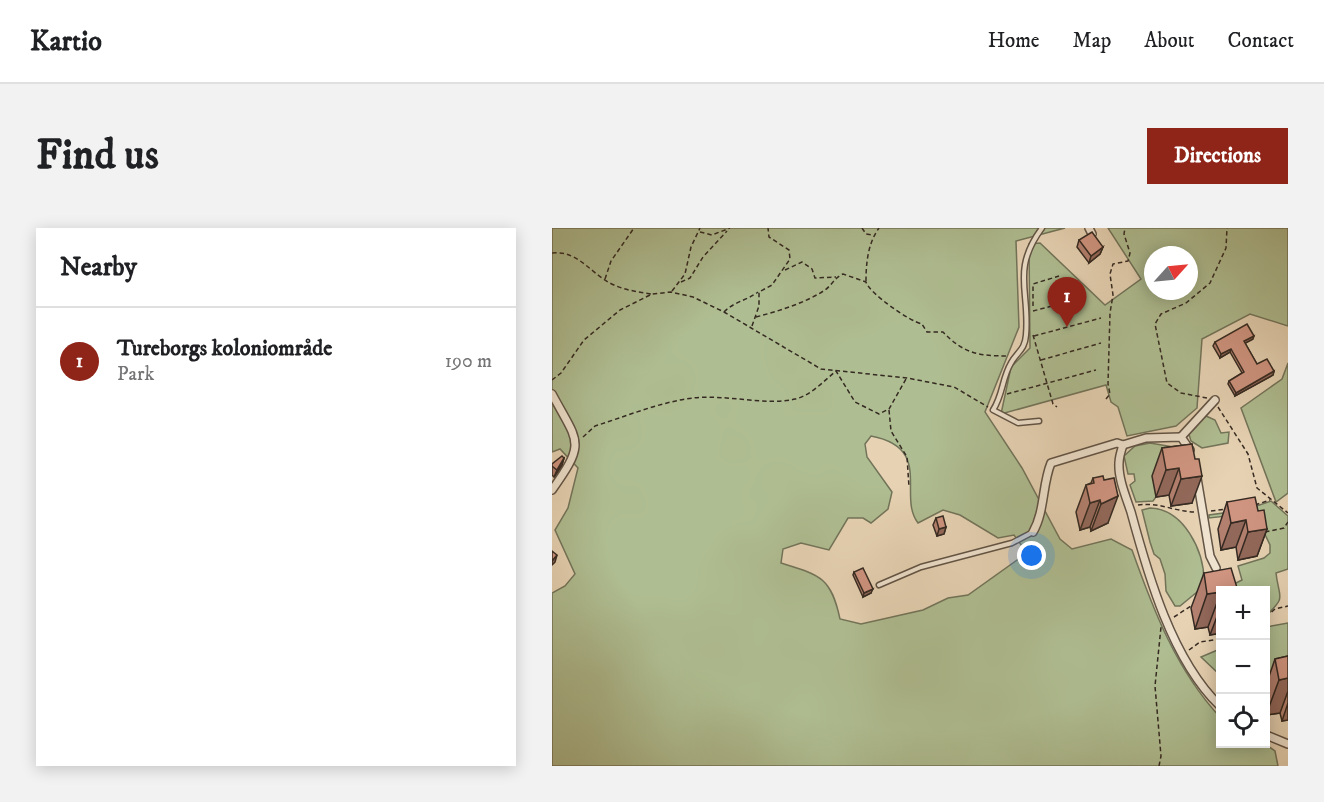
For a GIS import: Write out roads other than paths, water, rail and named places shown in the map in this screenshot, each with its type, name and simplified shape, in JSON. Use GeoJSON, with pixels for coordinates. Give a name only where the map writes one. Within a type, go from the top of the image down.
{"type":"FeatureCollection","features":[{"type":"Feature","properties":{"kind":"street"},"geometry":{"type":"LineString","coordinates":[[552,394],[573,428],[575,443],[572,464],[552,490]]}},
{"type":"Feature","properties":{"kind":"street"},"geometry":{"type":"LineString","coordinates":[[1033,532],[1039,521],[1043,484],[1051,463],[1106,445],[1117,443],[1123,445],[1146,438],[1181,437],[1215,400]]}},
{"type":"Feature","properties":{"kind":"street"},"geometry":{"type":"LineString","coordinates":[[1181,437],[1194,455]]}},
{"type":"Feature","properties":{"kind":"street"},"geometry":{"type":"LineString","coordinates":[[1123,445],[1118,464],[1142,553],[1194,673],[1216,700]]}},
{"type":"Feature","properties":{"kind":"street"},"geometry":{"type":"LineString","coordinates":[[1196,466],[1210,556],[1216,568]]}},
{"type":"Feature","properties":{"kind":"street"},"geometry":{"type":"LineString","coordinates":[[1270,737],[1288,744]]}},
{"type":"Feature","properties":{"kind":"lane"},"geometry":{"type":"LineString","coordinates":[[1040,421],[1018,423],[993,410],[1001,397],[1009,365],[1025,344],[1024,261],[1032,242],[1042,228]]}},
{"type":"Feature","properties":{"kind":"lane"},"geometry":{"type":"LineString","coordinates":[[879,585],[921,567],[1012,543],[1033,532]]}},
{"type":"Feature","properties":{"kind":"place","name":"Tureborgs koloniområde"},"geometry":{"type":"Point","coordinates":[1067,327]}}]}
